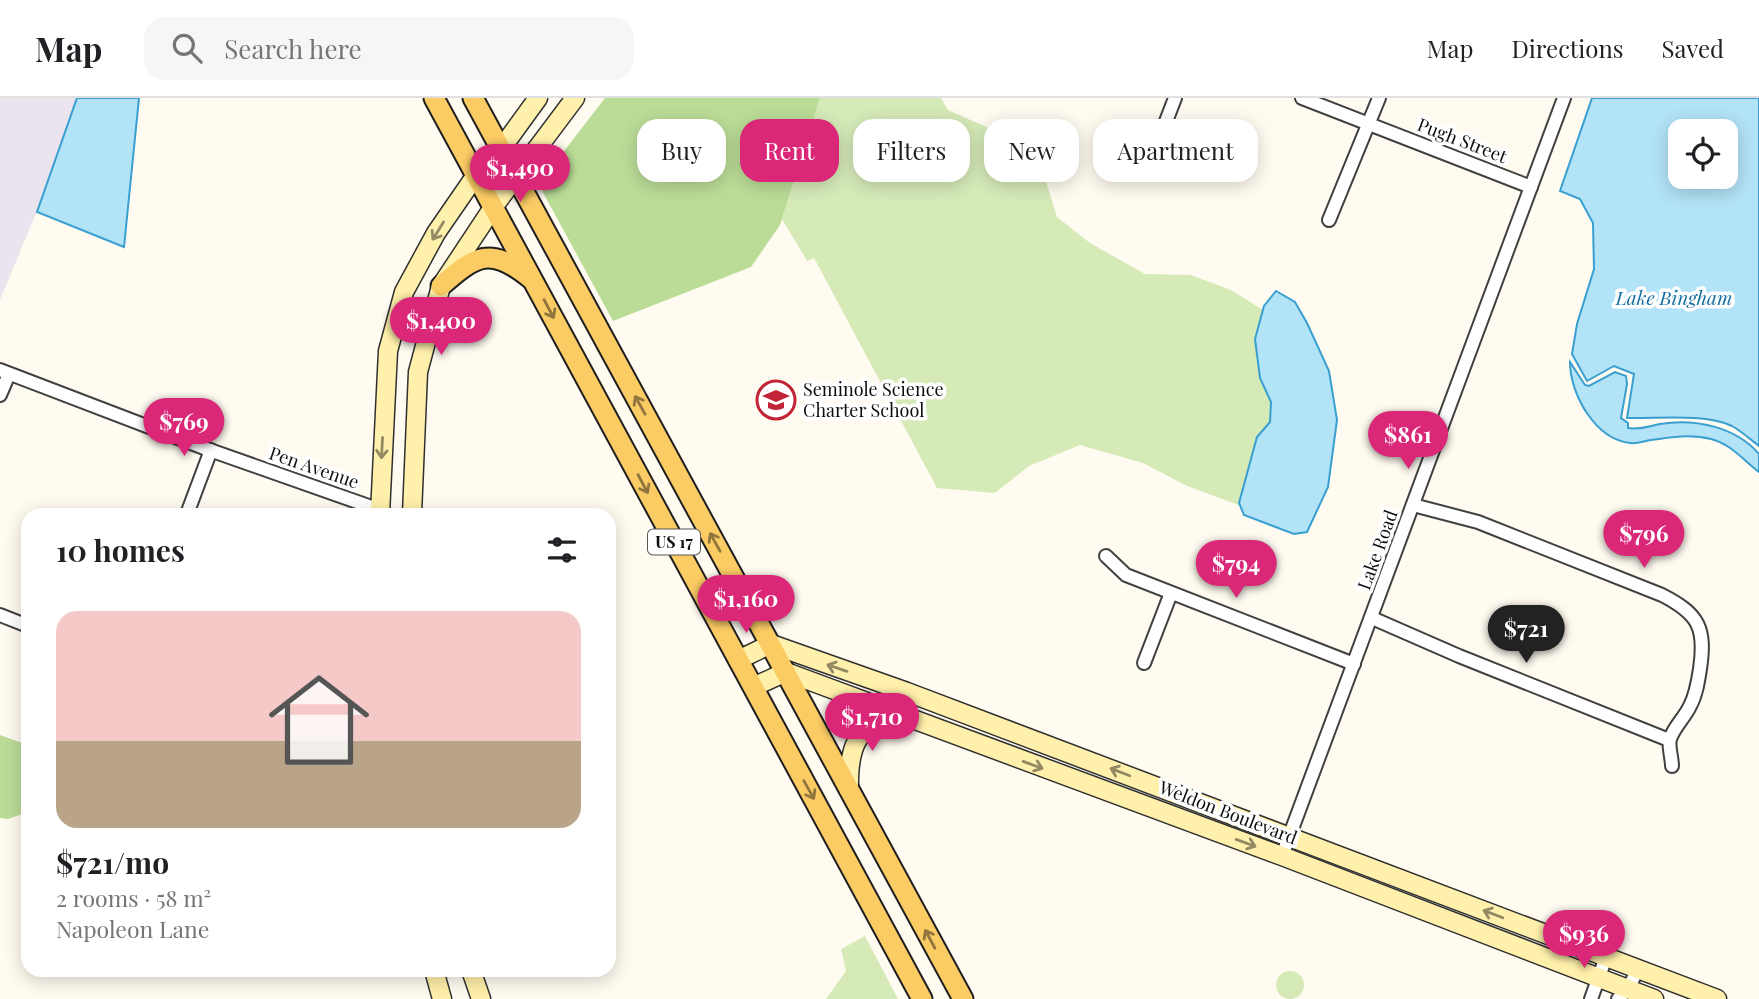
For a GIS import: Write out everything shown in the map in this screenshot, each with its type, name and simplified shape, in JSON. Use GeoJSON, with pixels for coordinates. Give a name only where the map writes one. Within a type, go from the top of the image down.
{"type":"FeatureCollection","features":[{"type":"Feature","properties":{"kind":"main road","name":"US 17"},"geometry":{"type":"LineString","coordinates":[[434,98],[922,999]]}},
{"type":"Feature","properties":{"kind":"main road","name":"US 17"},"geometry":{"type":"LineString","coordinates":[[473,98],[963,999]]}},
{"type":"Feature","properties":{"kind":"main road"},"geometry":{"type":"LineString","coordinates":[[441,286],[464,265],[489,256],[519,269],[534,281]]}},
{"type":"Feature","properties":{"kind":"main road"},"geometry":{"type":"LineString","coordinates":[[877,916],[901,938],[937,999]]}},
{"type":"Feature","properties":{"kind":"street"},"geometry":{"type":"LineString","coordinates":[[384,508],[388,351],[404,292],[436,233],[476,174],[501,149],[538,98]]}},
{"type":"Feature","properties":{"kind":"street"},"geometry":{"type":"LineString","coordinates":[[412,508],[418,372],[441,286],[494,206],[575,98]]}},
{"type":"Feature","properties":{"kind":"street"},"geometry":{"type":"LineString","coordinates":[[1167,119],[1175,98]]}},
{"type":"Feature","properties":{"kind":"street","name":"Pugh Street"},"geometry":{"type":"LineString","coordinates":[[1302,98],[1531,187]]}},
{"type":"Feature","properties":{"kind":"street"},"geometry":{"type":"LineString","coordinates":[[1329,220],[1379,98]]}},
{"type":"Feature","properties":{"kind":"street","name":"Lake Road"},"geometry":{"type":"LineString","coordinates":[[1282,856],[1564,98]]}},
{"type":"Feature","properties":{"kind":"street"},"geometry":{"type":"LineString","coordinates":[[0,395],[5,372]]}},
{"type":"Feature","properties":{"kind":"street","name":"Pen Avenue"},"geometry":{"type":"LineString","coordinates":[[5,372],[370,508]]}},
{"type":"Feature","properties":{"kind":"street"},"geometry":{"type":"LineString","coordinates":[[189,508],[211,450]]}},
{"type":"Feature","properties":{"kind":"street"},"geometry":{"type":"LineString","coordinates":[[1413,505],[1478,522],[1662,595],[1682,605],[1695,618],[1703,648],[1692,704],[1670,740],[1672,766]]}},
{"type":"Feature","properties":{"kind":"street"},"geometry":{"type":"LineString","coordinates":[[1106,556],[1126,576],[1354,664]]}},
{"type":"Feature","properties":{"kind":"street"},"geometry":{"type":"LineString","coordinates":[[1144,663],[1171,593]]}},
{"type":"Feature","properties":{"kind":"street"},"geometry":{"type":"LineString","coordinates":[[0,615],[21,623]]}},
{"type":"Feature","properties":{"kind":"street"},"geometry":{"type":"LineString","coordinates":[[1372,618],[1459,656],[1670,740]]}},
{"type":"Feature","properties":{"kind":"street"},"geometry":{"type":"LineString","coordinates":[[738,660],[771,645]]}},
{"type":"Feature","properties":{"kind":"street","name":"Weldon Boulevard"},"geometry":{"type":"LineString","coordinates":[[771,645],[1009,730],[1717,999]]}},
{"type":"Feature","properties":{"kind":"street"},"geometry":{"type":"LineString","coordinates":[[753,687],[786,672]]}},
{"type":"Feature","properties":{"kind":"street","name":"Weldon Boulevard"},"geometry":{"type":"LineString","coordinates":[[786,672],[1282,856],[1599,978],[1623,994],[1654,999]]}},
{"type":"Feature","properties":{"kind":"street"},"geometry":{"type":"LineString","coordinates":[[849,790],[848,765],[853,747],[862,733],[876,722],[900,716]]}},
{"type":"Feature","properties":{"kind":"street"},"geometry":{"type":"LineString","coordinates":[[1002,753],[1009,730]]}},
{"type":"Feature","properties":{"kind":"street"},"geometry":{"type":"LineString","coordinates":[[1591,999],[1606,957]]}},
{"type":"Feature","properties":{"kind":"street"},"geometry":{"type":"LineString","coordinates":[[1623,994],[1638,969]]}},
{"type":"Feature","properties":{"kind":"street"},"geometry":{"type":"LineString","coordinates":[[436,977],[442,999]]}},
{"type":"Feature","properties":{"kind":"street"},"geometry":{"type":"LineString","coordinates":[[473,977],[481,999]]}},
{"type":"Feature","properties":{"kind":"shaded area"},"geometry":{"type":"Polygon","coordinates":[[[0,98],[77,98],[39,206],[0,300],[0,98]]]}},
{"type":"Feature","properties":{"kind":"green space"},"geometry":{"type":"Polygon","coordinates":[[[605,98],[820,98],[813,119],[740,119],[740,182],[794,182],[780,225],[751,267],[613,321],[540,187],[605,98]]]}},
{"type":"Feature","properties":{"kind":"green space"},"geometry":{"type":"Polygon","coordinates":[[[820,98],[941,98],[948,110],[968,119],[853,119],[853,182],[970,182],[970,120],[984,126],[984,182],[1046,182],[1057,217],[1090,243],[1145,274],[1191,275],[1231,290],[1263,310],[1255,340],[1260,378],[1271,402],[1270,422],[1257,437],[1239,503],[1241,506],[1187,486],[1143,463],[1080,445],[1029,466],[995,493],[937,488],[814,258],[807,261],[782,219],[794,182],[839,182],[839,119],[813,119],[820,98]]]}},
{"type":"Feature","properties":{"kind":"green space"},"geometry":{"type":"Polygon","coordinates":[[[0,735],[21,742],[21,814],[8,819],[0,818],[0,735]]]}},
{"type":"Feature","properties":{"kind":"green space"},"geometry":{"type":"Polygon","coordinates":[[[865,936],[898,999],[826,999],[846,971],[841,949],[865,936]]]}},
{"type":"Feature","properties":{"kind":"green space"},"geometry":{"type":"Polygon","coordinates":[[[1290,971],[1300,975],[1304,985],[1300,995],[1290,999],[1280,995],[1276,985],[1280,975],[1290,971]]]}},
{"type":"Feature","properties":{"kind":"water"},"geometry":{"type":"Polygon","coordinates":[[[77,98],[139,98],[124,247],[37,212],[77,98]]]}},
{"type":"Feature","properties":{"kind":"water","name":"Lake Bingham"},"geometry":{"type":"Polygon","coordinates":[[[1592,98],[1759,98],[1759,446],[1732,426],[1708,419],[1627,418],[1634,374],[1614,366],[1587,381],[1572,354],[1577,324],[1594,269],[1593,223],[1580,199],[1560,191],[1592,98]]]}},
{"type":"Feature","properties":{"kind":"water"},"geometry":{"type":"Polygon","coordinates":[[[1276,291],[1295,302],[1307,323],[1329,371],[1337,420],[1328,487],[1307,532],[1294,534],[1244,515],[1239,503],[1257,437],[1270,422],[1271,402],[1260,378],[1255,339],[1264,306],[1276,291]]]}},
{"type":"Feature","properties":{"kind":"water"},"geometry":{"type":"Polygon","coordinates":[[[1570,362],[1585,385],[1589,386],[1615,372],[1626,376],[1621,418],[1628,423],[1628,428],[1687,422],[1727,431],[1739,437],[1759,454],[1759,472],[1731,448],[1711,439],[1681,436],[1633,443],[1617,440],[1596,424],[1587,413],[1574,388],[1570,362]]]}},
{"type":"Feature","properties":{"kind":"place","name":"Seminole Science Charter School"},"geometry":{"type":"Point","coordinates":[776,400]}}]}
